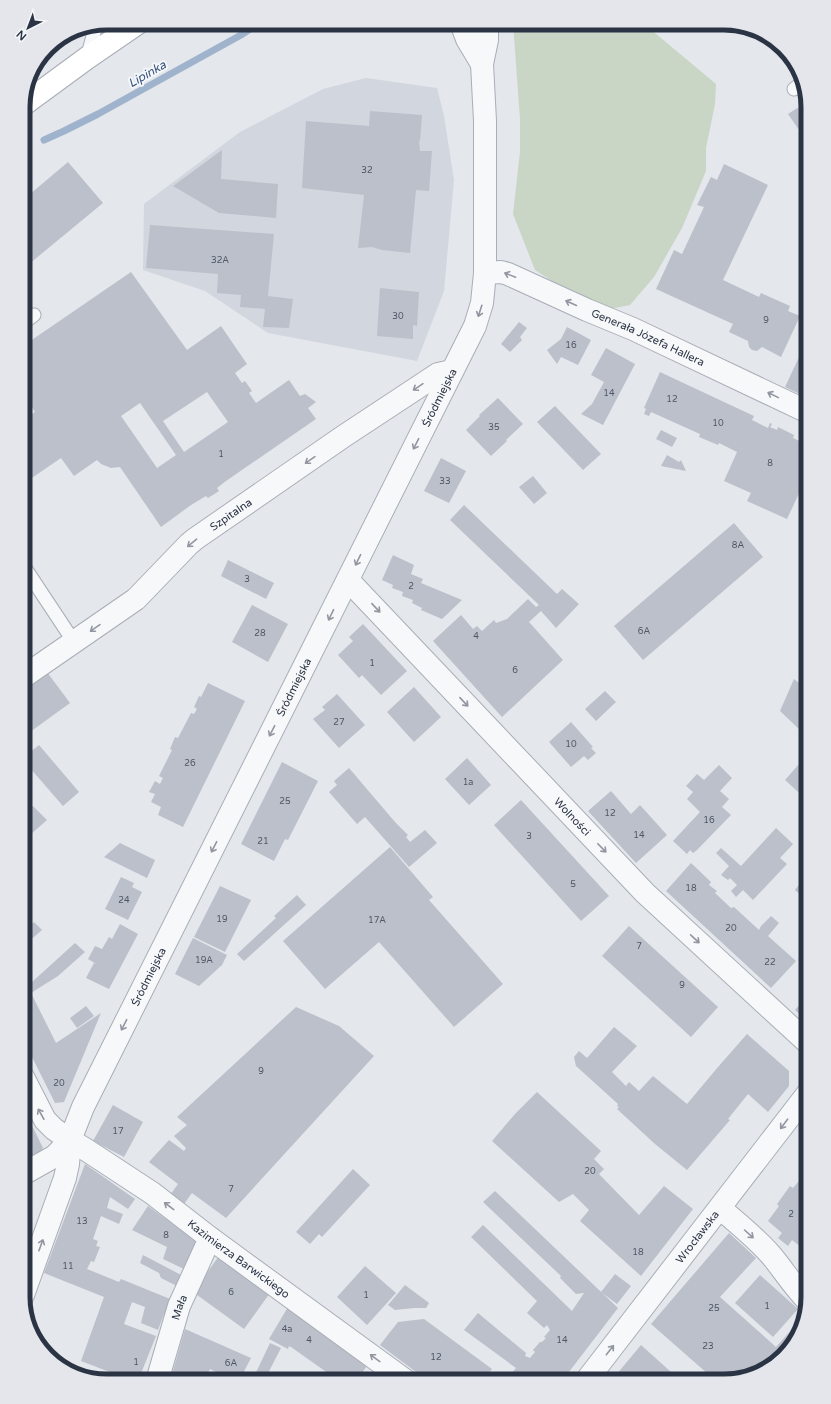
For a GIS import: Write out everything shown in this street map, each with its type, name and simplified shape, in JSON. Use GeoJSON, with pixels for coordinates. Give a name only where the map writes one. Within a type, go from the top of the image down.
{"type":"FeatureCollection","features":[{"type":"Feature","properties":{"kind":"main road"},"geometry":{"type":"LineString","coordinates":[[31,99],[128,30]]}},
{"type":"Feature","properties":{"kind":"street","name":"Śródmiejska"},"geometry":{"type":"LineString","coordinates":[[463,30],[466,39],[482,64]]}},
{"type":"Feature","properties":{"kind":"street","name":"Śródmiejska"},"geometry":{"type":"LineString","coordinates":[[30,1275],[65,1178],[70,1140],[83,1107],[475,326],[482,303],[485,273],[485,121],[482,64],[487,40],[487,30]]}},
{"type":"Feature","properties":{"kind":"street","name":"Generała Józefa Hallera"},"geometry":{"type":"LineString","coordinates":[[485,273],[501,272],[508,274],[586,310],[640,332],[801,409]]}},
{"type":"Feature","properties":{"kind":"street","name":"Szpitalna"},"geometry":{"type":"LineString","coordinates":[[30,672],[136,599],[195,539],[338,440],[438,374],[452,371]]}},
{"type":"Feature","properties":{"kind":"street","name":"Wolności"},"geometry":{"type":"LineString","coordinates":[[348,580],[645,893],[801,1037]]}},
{"type":"Feature","properties":{"kind":"street","name":"Kazimierza Barwickiego"},"geometry":{"type":"LineString","coordinates":[[30,1091],[45,1120],[70,1140],[152,1193],[210,1238],[396,1374]]}},
{"type":"Feature","properties":{"kind":"street","name":"Wrocławska"},"geometry":{"type":"LineString","coordinates":[[591,1374],[801,1102]]}},
{"type":"Feature","properties":{"kind":"street"},"geometry":{"type":"LineString","coordinates":[[30,1170],[55,1156],[70,1140]]}},
{"type":"Feature","properties":{"kind":"street"},"geometry":{"type":"LineString","coordinates":[[720,1208],[771,1254],[801,1294]]}},
{"type":"Feature","properties":{"kind":"street","name":"Mała"},"geometry":{"type":"LineString","coordinates":[[159,1374],[179,1306],[210,1238]]}},
{"type":"Feature","properties":{"kind":"lane"},"geometry":{"type":"LineString","coordinates":[[87,58],[94,32]]}},
{"type":"Feature","properties":{"kind":"lane"},"geometry":{"type":"LineString","coordinates":[[30,576],[74,642]]}},
{"type":"Feature","properties":{"kind":"shaded area"},"geometry":{"type":"Polygon","coordinates":[[[366,78],[437,88],[444,116],[454,180],[444,291],[417,361],[268,333],[205,291],[143,270],[144,204],[240,132],[323,89],[366,78]]]}},
{"type":"Feature","properties":{"kind":"green space"},"geometry":{"type":"Polygon","coordinates":[[[514,30],[651,30],[716,84],[715,104],[706,148],[706,171],[682,228],[654,277],[630,305],[605,310],[569,292],[535,270],[513,214],[520,152],[520,119],[514,30]]]}},
{"type":"Feature","properties":{"kind":"building"},"geometry":{"type":"Polygon","coordinates":[[[801,106],[801,133],[788,114],[801,106]]]}},
{"type":"Feature","properties":{"kind":"building"},"geometry":{"type":"Polygon","coordinates":[[[370,111],[422,115],[419,141],[420,151],[432,151],[429,191],[416,190],[410,253],[382,250],[372,247],[358,248],[364,195],[302,188],[306,121],[369,126],[370,111]]]}},
{"type":"Feature","properties":{"kind":"building"},"geometry":{"type":"Polygon","coordinates":[[[222,150],[221,179],[278,184],[276,218],[219,213],[173,186],[222,150]]]}},
{"type":"Feature","properties":{"kind":"building"},"geometry":{"type":"Polygon","coordinates":[[[68,162],[103,203],[30,263],[30,194],[68,162]]]}},
{"type":"Feature","properties":{"kind":"building"},"geometry":{"type":"Polygon","coordinates":[[[724,164],[768,185],[723,280],[759,297],[761,293],[790,306],[788,311],[800,316],[781,357],[762,347],[757,351],[752,350],[749,347],[748,341],[729,332],[733,324],[656,289],[674,250],[682,254],[704,207],[697,205],[711,177],[717,180],[724,164]]]}},
{"type":"Feature","properties":{"kind":"building"},"geometry":{"type":"Polygon","coordinates":[[[150,225],[274,234],[268,296],[293,299],[289,328],[263,327],[265,309],[240,307],[241,295],[217,293],[218,274],[146,268],[150,225]]]}},
{"type":"Feature","properties":{"kind":"building"},"geometry":{"type":"Polygon","coordinates":[[[131,272],[187,350],[221,326],[247,364],[235,373],[242,383],[245,381],[252,391],[249,393],[256,403],[289,380],[300,396],[305,394],[316,402],[308,408],[316,419],[226,481],[217,488],[219,491],[208,498],[206,496],[191,505],[161,527],[120,467],[111,468],[101,464],[97,460],[74,476],[61,458],[30,479],[30,415],[35,412],[30,404],[30,341],[131,272]],[[207,392],[163,421],[184,452],[228,422],[207,392]],[[140,403],[121,416],[157,468],[176,455],[140,403]]]}},
{"type":"Feature","properties":{"kind":"building"},"geometry":{"type":"Polygon","coordinates":[[[380,288],[419,292],[417,326],[413,325],[413,339],[377,336],[380,288]]]}},
{"type":"Feature","properties":{"kind":"building"},"geometry":{"type":"Polygon","coordinates":[[[519,322],[527,328],[520,337],[522,340],[510,352],[501,344],[519,322]]]}},
{"type":"Feature","properties":{"kind":"building"},"geometry":{"type":"Polygon","coordinates":[[[567,327],[591,340],[578,365],[561,357],[557,364],[547,350],[561,339],[567,327]]]}},
{"type":"Feature","properties":{"kind":"building"},"geometry":{"type":"Polygon","coordinates":[[[606,348],[635,364],[603,425],[581,414],[592,404],[604,382],[591,375],[606,348]]]}},
{"type":"Feature","properties":{"kind":"building"},"geometry":{"type":"Polygon","coordinates":[[[801,353],[801,395],[785,387],[801,353]]]}},
{"type":"Feature","properties":{"kind":"building"},"geometry":{"type":"Polygon","coordinates":[[[660,372],[754,416],[752,420],[768,428],[770,423],[772,424],[770,427],[777,430],[778,427],[794,435],[793,438],[801,442],[801,489],[787,519],[747,501],[751,493],[724,481],[737,452],[719,443],[718,445],[699,437],[700,434],[651,412],[649,416],[644,414],[646,409],[644,408],[660,372]]]}},
{"type":"Feature","properties":{"kind":"building"},"geometry":{"type":"Polygon","coordinates":[[[498,398],[523,424],[491,456],[466,430],[480,416],[479,415],[498,398]]]}},
{"type":"Feature","properties":{"kind":"building"},"geometry":{"type":"Polygon","coordinates":[[[555,406],[601,454],[583,470],[537,422],[555,406]]]}},
{"type":"Feature","properties":{"kind":"building"},"geometry":{"type":"Polygon","coordinates":[[[661,430],[677,438],[672,447],[656,439],[661,430]]]}},
{"type":"Feature","properties":{"kind":"building"},"geometry":{"type":"Polygon","coordinates":[[[667,455],[679,462],[681,460],[686,471],[661,466],[667,455]]]}},
{"type":"Feature","properties":{"kind":"building"},"geometry":{"type":"Polygon","coordinates":[[[441,458],[466,471],[449,503],[424,491],[441,458]]]}},
{"type":"Feature","properties":{"kind":"building"},"geometry":{"type":"Polygon","coordinates":[[[533,476],[547,493],[534,504],[519,487],[533,476]]]}},
{"type":"Feature","properties":{"kind":"building"},"geometry":{"type":"Polygon","coordinates":[[[464,505],[557,594],[562,589],[579,604],[556,628],[541,611],[529,622],[563,660],[502,717],[433,641],[461,615],[473,629],[477,626],[482,631],[494,620],[496,623],[507,619],[528,599],[536,607],[539,605],[450,520],[464,505]]]}},
{"type":"Feature","properties":{"kind":"building"},"geometry":{"type":"Polygon","coordinates":[[[734,523],[763,557],[643,660],[614,626],[734,523]]]}},
{"type":"Feature","properties":{"kind":"building"},"geometry":{"type":"Polygon","coordinates":[[[393,555],[414,565],[411,574],[423,579],[421,583],[462,600],[442,619],[421,610],[422,608],[412,603],[413,600],[402,596],[403,592],[392,588],[393,585],[382,580],[393,555]]]}},
{"type":"Feature","properties":{"kind":"building"},"geometry":{"type":"Polygon","coordinates":[[[228,560],[274,583],[266,599],[221,576],[228,560]]]}},
{"type":"Feature","properties":{"kind":"building"},"geometry":{"type":"Polygon","coordinates":[[[252,605],[288,624],[268,662],[232,642],[252,605]]]}},
{"type":"Feature","properties":{"kind":"building"},"geometry":{"type":"Polygon","coordinates":[[[363,624],[407,671],[381,695],[362,675],[359,678],[338,655],[353,641],[349,637],[363,624]]]}},
{"type":"Feature","properties":{"kind":"building"},"geometry":{"type":"Polygon","coordinates":[[[47,672],[70,703],[30,732],[30,685],[47,672]]]}},
{"type":"Feature","properties":{"kind":"building"},"geometry":{"type":"Polygon","coordinates":[[[794,679],[801,684],[800,730],[780,711],[794,679]]]}},
{"type":"Feature","properties":{"kind":"building"},"geometry":{"type":"Polygon","coordinates":[[[208,683],[245,701],[183,827],[158,815],[161,807],[151,802],[155,794],[149,792],[155,781],[160,784],[163,778],[159,776],[172,750],[170,749],[175,737],[178,738],[191,713],[194,714],[197,709],[194,707],[199,696],[201,697],[208,683]]]}},
{"type":"Feature","properties":{"kind":"building"},"geometry":{"type":"Polygon","coordinates":[[[414,687],[441,717],[414,742],[387,712],[414,687]]]}},
{"type":"Feature","properties":{"kind":"building"},"geometry":{"type":"Polygon","coordinates":[[[605,691],[616,702],[596,721],[585,709],[605,691]]]}},
{"type":"Feature","properties":{"kind":"building"},"geometry":{"type":"Polygon","coordinates":[[[337,694],[365,725],[339,748],[313,719],[325,710],[322,707],[337,694]]]}},
{"type":"Feature","properties":{"kind":"building"},"geometry":{"type":"Polygon","coordinates":[[[571,722],[593,747],[591,748],[596,753],[588,760],[584,756],[571,767],[549,742],[571,722]]]}},
{"type":"Feature","properties":{"kind":"building"},"geometry":{"type":"Polygon","coordinates":[[[39,745],[79,792],[63,806],[30,768],[30,752],[39,745]]]}},
{"type":"Feature","properties":{"kind":"building"},"geometry":{"type":"Polygon","coordinates":[[[467,758],[491,785],[469,805],[445,779],[467,758]]]}},
{"type":"Feature","properties":{"kind":"building"},"geometry":{"type":"Polygon","coordinates":[[[282,762],[318,781],[288,840],[285,839],[274,861],[241,844],[282,762]]]}},
{"type":"Feature","properties":{"kind":"building"},"geometry":{"type":"Polygon","coordinates":[[[801,762],[801,795],[785,780],[801,762]]]}},
{"type":"Feature","properties":{"kind":"building"},"geometry":{"type":"Polygon","coordinates":[[[719,765],[732,778],[720,791],[729,799],[722,807],[731,815],[696,851],[693,853],[690,850],[687,854],[673,841],[700,812],[687,799],[693,792],[686,786],[697,774],[704,780],[719,765]]]}},
{"type":"Feature","properties":{"kind":"building"},"geometry":{"type":"Polygon","coordinates":[[[349,768],[408,835],[406,837],[410,842],[425,830],[437,843],[409,867],[365,817],[357,824],[329,792],[337,785],[334,781],[349,768]]]}},
{"type":"Feature","properties":{"kind":"building"},"geometry":{"type":"Polygon","coordinates":[[[611,791],[631,814],[640,805],[667,835],[636,863],[588,811],[611,791]]]}},
{"type":"Feature","properties":{"kind":"building"},"geometry":{"type":"Polygon","coordinates":[[[521,800],[609,896],[581,921],[494,825],[521,800]]]}},
{"type":"Feature","properties":{"kind":"building"},"geometry":{"type":"Polygon","coordinates":[[[33,806],[47,820],[30,835],[30,809],[33,806]]]}},
{"type":"Feature","properties":{"kind":"building"},"geometry":{"type":"Polygon","coordinates":[[[776,828],[793,844],[780,858],[787,864],[753,900],[743,890],[736,897],[731,891],[737,885],[730,878],[728,880],[721,875],[729,866],[716,853],[721,848],[741,866],[776,828]]]}},
{"type":"Feature","properties":{"kind":"building"},"geometry":{"type":"Polygon","coordinates":[[[120,843],[155,860],[147,878],[104,857],[120,843]]]}},
{"type":"Feature","properties":{"kind":"building"},"geometry":{"type":"Polygon","coordinates":[[[390,847],[433,897],[429,900],[503,984],[454,1027],[379,942],[325,989],[283,941],[390,847]]]}},
{"type":"Feature","properties":{"kind":"building"},"geometry":{"type":"Polygon","coordinates":[[[691,863],[711,882],[709,885],[717,891],[715,893],[731,908],[734,907],[759,930],[771,916],[779,923],[768,936],[796,961],[771,988],[666,891],[691,863]]]}},
{"type":"Feature","properties":{"kind":"building"},"geometry":{"type":"Polygon","coordinates":[[[121,877],[134,883],[132,887],[142,892],[128,920],[105,909],[121,877]]]}},
{"type":"Feature","properties":{"kind":"building"},"geometry":{"type":"Polygon","coordinates":[[[801,882],[801,895],[795,890],[801,882]]]}},
{"type":"Feature","properties":{"kind":"building"},"geometry":{"type":"Polygon","coordinates":[[[220,886],[251,900],[225,952],[194,937],[220,886]]]}},
{"type":"Feature","properties":{"kind":"building"},"geometry":{"type":"Polygon","coordinates":[[[297,895],[306,905],[244,961],[237,954],[276,918],[274,916],[297,895]]]}},
{"type":"Feature","properties":{"kind":"building"},"geometry":{"type":"Polygon","coordinates":[[[34,922],[42,930],[30,940],[30,926],[34,922]]]}},
{"type":"Feature","properties":{"kind":"building"},"geometry":{"type":"Polygon","coordinates":[[[120,924],[138,934],[109,989],[86,978],[94,963],[98,965],[88,959],[95,946],[102,949],[109,937],[112,939],[120,924]]]}},
{"type":"Feature","properties":{"kind":"building"},"geometry":{"type":"Polygon","coordinates":[[[629,926],[718,1007],[691,1037],[602,956],[629,926]]]}},
{"type":"Feature","properties":{"kind":"building"},"geometry":{"type":"Polygon","coordinates":[[[193,938],[227,955],[222,965],[199,986],[175,974],[193,938]]]}},
{"type":"Feature","properties":{"kind":"building"},"geometry":{"type":"Polygon","coordinates":[[[75,943],[85,952],[58,976],[31,993],[56,1043],[101,1013],[64,1102],[55,1103],[30,1053],[30,979],[32,982],[75,943]]]}},
{"type":"Feature","properties":{"kind":"building"},"geometry":{"type":"Polygon","coordinates":[[[801,1003],[801,1016],[795,1010],[801,1003]]]}},
{"type":"Feature","properties":{"kind":"building"},"geometry":{"type":"Polygon","coordinates":[[[86,1006],[94,1016],[77,1028],[70,1018],[86,1006]]]}},
{"type":"Feature","properties":{"kind":"building"},"geometry":{"type":"Polygon","coordinates":[[[296,1007],[339,1026],[374,1056],[226,1218],[192,1193],[184,1204],[170,1195],[178,1184],[149,1162],[169,1140],[184,1151],[186,1148],[174,1136],[187,1125],[177,1117],[296,1007]]]}},
{"type":"Feature","properties":{"kind":"building"},"geometry":{"type":"Polygon","coordinates":[[[614,1027],[637,1046],[612,1072],[626,1086],[629,1082],[639,1091],[653,1076],[687,1104],[747,1034],[789,1071],[789,1086],[768,1112],[748,1094],[728,1119],[730,1120],[687,1170],[655,1144],[617,1109],[619,1107],[617,1106],[618,1104],[576,1066],[574,1057],[579,1051],[587,1058],[614,1027]]]}},
{"type":"Feature","properties":{"kind":"building"},"geometry":{"type":"Polygon","coordinates":[[[537,1092],[601,1151],[594,1159],[604,1169],[599,1174],[639,1215],[664,1186],[693,1209],[641,1276],[580,1221],[589,1210],[573,1194],[559,1202],[492,1141],[515,1114],[537,1092]]]}},
{"type":"Feature","properties":{"kind":"building"},"geometry":{"type":"Polygon","coordinates":[[[113,1105],[143,1122],[124,1157],[93,1141],[113,1105]]]}},
{"type":"Feature","properties":{"kind":"building"},"geometry":{"type":"Polygon","coordinates":[[[30,1121],[43,1148],[40,1152],[30,1157],[30,1121]]]}},
{"type":"Feature","properties":{"kind":"building"},"geometry":{"type":"Polygon","coordinates":[[[85,1164],[135,1199],[128,1209],[110,1197],[107,1208],[123,1214],[119,1224],[101,1216],[93,1239],[98,1241],[96,1246],[100,1247],[94,1262],[91,1261],[87,1269],[119,1282],[121,1279],[175,1301],[170,1316],[164,1314],[158,1330],[141,1323],[145,1307],[132,1302],[124,1324],[156,1336],[141,1374],[115,1374],[81,1361],[104,1297],[44,1273],[85,1164]]]}},
{"type":"Feature","properties":{"kind":"building"},"geometry":{"type":"Polygon","coordinates":[[[353,1169],[370,1185],[322,1237],[319,1234],[310,1244],[296,1232],[353,1169]]]}},
{"type":"Feature","properties":{"kind":"building"},"geometry":{"type":"Polygon","coordinates":[[[801,1179],[801,1247],[792,1240],[788,1246],[778,1238],[782,1233],[768,1221],[779,1206],[777,1204],[790,1186],[793,1188],[801,1179]]]}},
{"type":"Feature","properties":{"kind":"building"},"geometry":{"type":"Polygon","coordinates":[[[495,1191],[618,1308],[567,1374],[511,1374],[516,1368],[464,1330],[478,1313],[526,1353],[525,1356],[530,1358],[535,1352],[533,1350],[546,1338],[544,1337],[550,1330],[547,1325],[544,1328],[527,1313],[537,1301],[471,1237],[483,1225],[572,1311],[584,1293],[576,1294],[560,1278],[561,1276],[483,1202],[495,1191]]]}},
{"type":"Feature","properties":{"kind":"building"},"geometry":{"type":"Polygon","coordinates":[[[148,1206],[196,1241],[186,1270],[163,1259],[167,1247],[132,1230],[148,1206]]]}},
{"type":"Feature","properties":{"kind":"building"},"geometry":{"type":"Polygon","coordinates":[[[729,1233],[756,1258],[720,1297],[776,1347],[796,1325],[782,1348],[767,1361],[749,1370],[724,1374],[708,1374],[651,1324],[729,1233]]]}},
{"type":"Feature","properties":{"kind":"building"},"geometry":{"type":"Polygon","coordinates":[[[143,1255],[183,1276],[179,1287],[161,1278],[159,1273],[140,1263],[143,1255]]]}},
{"type":"Feature","properties":{"kind":"building"},"geometry":{"type":"Polygon","coordinates":[[[219,1256],[270,1293],[244,1329],[193,1292],[219,1256]]]}},
{"type":"Feature","properties":{"kind":"building"},"geometry":{"type":"Polygon","coordinates":[[[365,1266],[396,1293],[367,1325],[337,1297],[365,1266]]]}},
{"type":"Feature","properties":{"kind":"building"},"geometry":{"type":"Polygon","coordinates":[[[615,1274],[631,1286],[617,1304],[601,1292],[615,1274]]]}},
{"type":"Feature","properties":{"kind":"building"},"geometry":{"type":"Polygon","coordinates":[[[760,1275],[798,1309],[773,1337],[735,1303],[760,1275]]]}},
{"type":"Feature","properties":{"kind":"building"},"geometry":{"type":"Polygon","coordinates":[[[405,1285],[429,1303],[426,1308],[395,1310],[388,1305],[405,1285]]]}},
{"type":"Feature","properties":{"kind":"building"},"geometry":{"type":"Polygon","coordinates":[[[288,1307],[369,1363],[361,1374],[329,1374],[291,1347],[289,1346],[288,1349],[269,1339],[288,1307]]]}},
{"type":"Feature","properties":{"kind":"building"},"geometry":{"type":"Polygon","coordinates":[[[424,1319],[492,1369],[488,1374],[419,1374],[380,1345],[398,1322],[424,1319]]]}},
{"type":"Feature","properties":{"kind":"building"},"geometry":{"type":"Polygon","coordinates":[[[185,1329],[251,1358],[243,1374],[220,1374],[210,1369],[208,1374],[172,1374],[185,1329]]]}},
{"type":"Feature","properties":{"kind":"building"},"geometry":{"type":"Polygon","coordinates":[[[270,1343],[281,1348],[268,1374],[255,1374],[270,1343]]]}},
{"type":"Feature","properties":{"kind":"building"},"geometry":{"type":"Polygon","coordinates":[[[641,1345],[673,1374],[617,1374],[641,1345]]]}},
{"type":"Feature","properties":{"kind":"waterway","name":"Lipinka"},"geometry":{"type":"LineString","coordinates":[[44,140],[98,114],[248,30]]}}]}
